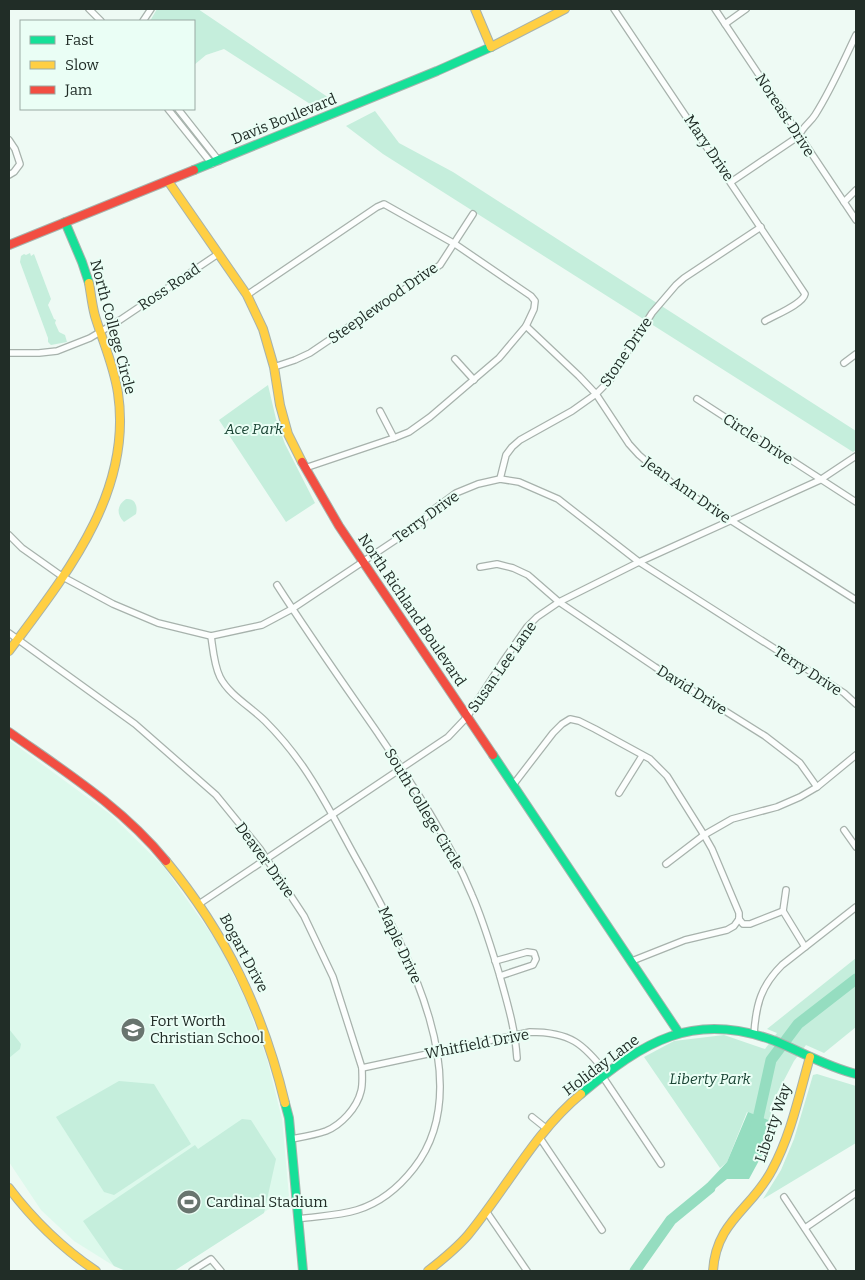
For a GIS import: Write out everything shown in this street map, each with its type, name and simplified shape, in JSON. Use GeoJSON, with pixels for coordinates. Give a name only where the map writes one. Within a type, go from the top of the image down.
{"type":"FeatureCollection","features":[{"type":"Feature","properties":{"kind":"street"},"geometry":{"type":"LineString","coordinates":[[89,9],[100,20]]}},
{"type":"Feature","properties":{"kind":"street"},"geometry":{"type":"LineString","coordinates":[[144,20],[151,9]]}},
{"type":"Feature","properties":{"kind":"street"},"geometry":{"type":"LineString","coordinates":[[475,9],[491,47]]}},
{"type":"Feature","properties":{"kind":"street","name":"Davis Boulevard"},"geometry":{"type":"LineString","coordinates":[[9,245],[422,77],[491,47],[565,9]]}},
{"type":"Feature","properties":{"kind":"street","name":"Mary Drive"},"geometry":{"type":"LineString","coordinates":[[614,9],[805,294],[799,303],[765,321]]}},
{"type":"Feature","properties":{"kind":"street","name":"Noreast Drive"},"geometry":{"type":"LineString","coordinates":[[715,9],[856,220]]}},
{"type":"Feature","properties":{"kind":"street"},"geometry":{"type":"LineString","coordinates":[[725,24],[746,9]]}},
{"type":"Feature","properties":{"kind":"street"},"geometry":{"type":"LineString","coordinates":[[731,182],[799,136],[802,128],[814,117],[856,35]]}},
{"type":"Feature","properties":{"kind":"street"},"geometry":{"type":"LineString","coordinates":[[169,110],[216,162]]}},
{"type":"Feature","properties":{"kind":"street"},"geometry":{"type":"LineString","coordinates":[[179,110],[216,162]]}},
{"type":"Feature","properties":{"kind":"street"},"geometry":{"type":"LineString","coordinates":[[9,140],[15,149],[20,164],[9,175]]}},
{"type":"Feature","properties":{"kind":"street","name":"North Richland Boulevard"},"geometry":{"type":"LineString","coordinates":[[168,181],[246,295],[263,329],[274,367],[280,405],[288,434],[305,468],[339,526],[632,961],[679,1034]]}},
{"type":"Feature","properties":{"kind":"street"},"geometry":{"type":"LineString","coordinates":[[844,202],[856,190]]}},
{"type":"Feature","properties":{"kind":"street"},"geometry":{"type":"LineString","coordinates":[[246,295],[381,205],[386,205],[455,244],[535,300],[534,309],[526,326],[499,358],[430,417],[409,432],[305,468]]}},
{"type":"Feature","properties":{"kind":"street","name":"Steeplewood Drive"},"geometry":{"type":"LineString","coordinates":[[274,367],[310,353],[440,265],[473,214]]}},
{"type":"Feature","properties":{"kind":"street","name":"North College Circle"},"geometry":{"type":"LineString","coordinates":[[9,651],[64,577],[94,526],[106,500],[116,464],[120,435],[119,399],[94,313],[86,273],[65,222]]}},
{"type":"Feature","properties":{"kind":"street","name":"Stone Drive"},"geometry":{"type":"LineString","coordinates":[[500,480],[503,462],[506,454],[512,447],[520,440],[572,412],[596,394],[618,369],[652,313],[676,285],[761,227]]}},
{"type":"Feature","properties":{"kind":"street","name":"Ross Road"},"geometry":{"type":"LineString","coordinates":[[9,353],[57,351],[78,344],[101,332],[218,254]]}},
{"type":"Feature","properties":{"kind":"street","name":"Jean Ann Drive"},"geometry":{"type":"LineString","coordinates":[[526,326],[596,394],[629,444],[639,455],[672,483],[856,600]]}},
{"type":"Feature","properties":{"kind":"street"},"geometry":{"type":"LineString","coordinates":[[844,363],[856,354]]}},
{"type":"Feature","properties":{"kind":"street"},"geometry":{"type":"LineString","coordinates":[[455,359],[474,380]]}},
{"type":"Feature","properties":{"kind":"street","name":"Circle Drive"},"geometry":{"type":"LineString","coordinates":[[697,399],[856,502]]}},
{"type":"Feature","properties":{"kind":"street"},"geometry":{"type":"LineString","coordinates":[[380,410],[394,438]]}},
{"type":"Feature","properties":{"kind":"street","name":"Susan Lee Lane"},"geometry":{"type":"LineString","coordinates":[[199,904],[448,737],[467,717],[527,627],[537,617],[559,602],[640,562],[820,480],[856,456]]}},
{"type":"Feature","properties":{"kind":"street","name":"Terry Drive"},"geometry":{"type":"LineString","coordinates":[[9,535],[22,548],[64,577],[112,604],[177,628],[211,636],[262,626],[292,609],[415,527],[433,510],[456,493],[478,484],[500,480],[519,482],[558,499],[640,562],[844,693],[856,704]]}},
{"type":"Feature","properties":{"kind":"street","name":"David Drive"},"geometry":{"type":"LineString","coordinates":[[480,567],[497,564],[513,568],[528,575],[559,602],[655,668],[765,736],[800,763],[817,787]]}},
{"type":"Feature","properties":{"kind":"street","name":"South College Circle"},"geometry":{"type":"LineString","coordinates":[[277,586],[401,768],[436,825],[459,868],[472,895],[508,1000],[515,1035],[517,1058]]}},
{"type":"Feature","properties":{"kind":"street","name":"Deaver Drive"},"geometry":{"type":"LineString","coordinates":[[9,633],[135,724],[203,782],[216,795],[266,858],[304,916],[333,977],[362,1068],[361,1091],[353,1109],[327,1131],[291,1139]]}},
{"type":"Feature","properties":{"kind":"street","name":"Maple Drive"},"geometry":{"type":"LineString","coordinates":[[211,636],[221,679],[226,686],[266,722],[297,760],[332,815],[395,929],[420,989],[436,1052],[440,1089],[438,1116],[428,1147],[409,1175],[378,1200],[359,1210],[343,1214],[298,1218]]}},
{"type":"Feature","properties":{"kind":"street"},"geometry":{"type":"LineString","coordinates":[[513,785],[553,733],[562,724],[570,720],[579,721],[650,760],[667,776],[712,849],[739,914],[739,920],[734,926],[726,930],[686,940],[632,961]]}},
{"type":"Feature","properties":{"kind":"street","name":"Bogart Drive"},"geometry":{"type":"LineString","coordinates":[[9,732],[98,796],[129,823],[169,863],[199,904],[231,954],[256,1005],[277,1067],[289,1118],[303,1271]]}},
{"type":"Feature","properties":{"kind":"street"},"geometry":{"type":"LineString","coordinates":[[666,864],[704,835],[732,819],[777,807],[800,797],[817,787],[856,755]]}},
{"type":"Feature","properties":{"kind":"street"},"geometry":{"type":"LineString","coordinates":[[618,793],[642,756]]}},
{"type":"Feature","properties":{"kind":"street"},"geometry":{"type":"LineString","coordinates":[[844,830],[856,847]]}},
{"type":"Feature","properties":{"kind":"street"},"geometry":{"type":"LineString","coordinates":[[786,890],[782,911],[805,947]]}},
{"type":"Feature","properties":{"kind":"street"},"geometry":{"type":"LineString","coordinates":[[754,1034],[760,996],[772,975],[856,907]]}},
{"type":"Feature","properties":{"kind":"street"},"geometry":{"type":"LineString","coordinates":[[739,920],[743,924],[750,924],[782,911]]}},
{"type":"Feature","properties":{"kind":"street"},"geometry":{"type":"LineString","coordinates":[[495,961],[527,952],[534,953],[536,959],[533,965],[500,976]]}},
{"type":"Feature","properties":{"kind":"street","name":"Holiday Lane"},"geometry":{"type":"LineString","coordinates":[[429,1271],[467,1236],[540,1138],[562,1112],[605,1076],[649,1046],[679,1034],[714,1028],[754,1034],[825,1064],[856,1074]]}},
{"type":"Feature","properties":{"kind":"street","name":"Whitfield Drive"},"geometry":{"type":"LineString","coordinates":[[362,1068],[530,1032],[559,1035],[586,1048],[661,1164]]}},
{"type":"Feature","properties":{"kind":"street","name":"Liberty Way"},"geometry":{"type":"LineString","coordinates":[[713,1271],[716,1247],[724,1229],[767,1180],[778,1158],[788,1132],[810,1057]]}},
{"type":"Feature","properties":{"kind":"street"},"geometry":{"type":"LineString","coordinates":[[532,1117],[547,1129]]}},
{"type":"Feature","properties":{"kind":"street"},"geometry":{"type":"LineString","coordinates":[[540,1138],[602,1230]]}},
{"type":"Feature","properties":{"kind":"street"},"geometry":{"type":"LineString","coordinates":[[9,1188],[40,1226],[68,1252],[96,1271]]}},
{"type":"Feature","properties":{"kind":"street"},"geometry":{"type":"LineString","coordinates":[[805,1228],[856,1193]]}},
{"type":"Feature","properties":{"kind":"street"},"geometry":{"type":"LineString","coordinates":[[784,1197],[833,1271]]}},
{"type":"Feature","properties":{"kind":"street"},"geometry":{"type":"LineString","coordinates":[[486,1211],[527,1271]]}},
{"type":"Feature","properties":{"kind":"street"},"geometry":{"type":"LineString","coordinates":[[192,1271],[211,1259],[221,1271]]}},
{"type":"Feature","properties":{"kind":"shaded area","name":"Fort Worth Christian School"},"geometry":{"type":"Polygon","coordinates":[[[9,740],[110,814],[164,867],[219,945],[246,1001],[267,1059],[282,1119],[289,1196],[174,1271],[126,1271],[114,1266],[74,1241],[41,1210],[9,1162],[9,740]]]}},
{"type":"Feature","properties":{"kind":"shaded area"},"geometry":{"type":"Polygon","coordinates":[[[748,1112],[771,1121],[775,1131],[749,1179],[727,1179],[700,1201],[696,1195],[727,1162],[748,1112]]]}},
{"type":"Feature","properties":{"kind":"green space"},"geometry":{"type":"Polygon","coordinates":[[[157,9],[198,9],[335,102],[318,109],[224,49],[206,55],[195,64],[195,20],[151,20],[157,9]]]}},
{"type":"Feature","properties":{"kind":"green space"},"geometry":{"type":"Polygon","coordinates":[[[375,111],[399,143],[453,172],[856,431],[856,450],[853,452],[383,154],[346,126],[375,111]]]}},
{"type":"Feature","properties":{"kind":"green space"},"geometry":{"type":"Polygon","coordinates":[[[30,253],[31,256],[34,254],[51,299],[48,305],[56,320],[55,323],[59,332],[65,335],[67,342],[51,345],[48,342],[20,262],[21,256],[30,253]]]}},
{"type":"Feature","properties":{"kind":"green space","name":"Ace Park"},"geometry":{"type":"Polygon","coordinates":[[[268,385],[276,419],[285,444],[315,503],[286,522],[219,420],[268,385]]]}},
{"type":"Feature","properties":{"kind":"green space"},"geometry":{"type":"Polygon","coordinates":[[[126,499],[134,501],[137,511],[136,514],[124,522],[119,513],[119,507],[126,499]]]}},
{"type":"Feature","properties":{"kind":"green space","name":"Liberty Park"},"geometry":{"type":"Polygon","coordinates":[[[856,958],[856,1027],[824,1053],[806,1045],[794,1061],[770,1107],[773,1126],[771,1121],[747,1112],[727,1162],[720,1168],[644,1057],[674,1041],[724,1035],[765,1049],[777,1033],[767,1029],[856,958]]]}},
{"type":"Feature","properties":{"kind":"green space"},"geometry":{"type":"Polygon","coordinates":[[[9,1029],[21,1044],[20,1049],[9,1058],[9,1029]]]}},
{"type":"Feature","properties":{"kind":"green space"},"geometry":{"type":"Polygon","coordinates":[[[817,1074],[856,1086],[856,1143],[763,1199],[781,1170],[794,1139],[813,1075],[817,1074]]]}},
{"type":"Feature","properties":{"kind":"green space"},"geometry":{"type":"Polygon","coordinates":[[[119,1081],[154,1084],[191,1144],[114,1195],[104,1192],[56,1117],[119,1081]]]}},
{"type":"Feature","properties":{"kind":"green space","name":"Cardinal Stadium"},"geometry":{"type":"Polygon","coordinates":[[[242,1119],[251,1120],[276,1159],[264,1213],[174,1271],[126,1271],[114,1266],[83,1221],[195,1145],[198,1149],[242,1119]]]}},
{"type":"Feature","properties":{"kind":"waterway"},"geometry":{"type":"LineString","coordinates":[[755,1132],[771,1060],[798,1024],[856,979]]}},
{"type":"Feature","properties":{"kind":"waterway"},"geometry":{"type":"LineString","coordinates":[[635,1271],[671,1220],[710,1188]]}},
{"type":"Feature","properties":{"kind":"traffic: fast"},"geometry":{"type":"LineString","coordinates":[[194,170],[437,71],[491,47]]}},
{"type":"Feature","properties":{"kind":"traffic: fast"},"geometry":{"type":"LineString","coordinates":[[65,222],[89,283]]}},
{"type":"Feature","properties":{"kind":"traffic: fast"},"geometry":{"type":"LineString","coordinates":[[493,755],[679,1033]]}},
{"type":"Feature","properties":{"kind":"traffic: fast"},"geometry":{"type":"LineString","coordinates":[[581,1094],[626,1059],[648,1046],[670,1036],[694,1030],[719,1029],[746,1032],[775,1041],[825,1063],[856,1074]]}},
{"type":"Feature","properties":{"kind":"traffic: fast"},"geometry":{"type":"LineString","coordinates":[[285,1103],[289,1118],[303,1271]]}},
{"type":"Feature","properties":{"kind":"traffic: slow"},"geometry":{"type":"LineString","coordinates":[[475,9],[491,47]]}},
{"type":"Feature","properties":{"kind":"traffic: slow"},"geometry":{"type":"LineString","coordinates":[[491,47],[565,9]]}},
{"type":"Feature","properties":{"kind":"traffic: slow"},"geometry":{"type":"LineString","coordinates":[[168,181],[247,295],[263,329],[274,367],[280,405],[288,434],[302,462]]}},
{"type":"Feature","properties":{"kind":"traffic: slow"},"geometry":{"type":"LineString","coordinates":[[9,651],[72,563],[105,499],[115,465],[120,430],[118,393],[111,364],[95,316],[89,283]]}},
{"type":"Feature","properties":{"kind":"traffic: slow"},"geometry":{"type":"LineString","coordinates":[[166,861],[207,917],[240,975],[266,1037],[285,1103]]}},
{"type":"Feature","properties":{"kind":"traffic: slow"},"geometry":{"type":"LineString","coordinates":[[713,1271],[716,1254],[728,1227],[764,1183],[779,1157],[794,1115],[810,1057]]}},
{"type":"Feature","properties":{"kind":"traffic: slow"},"geometry":{"type":"LineString","coordinates":[[428,1271],[454,1250],[468,1235],[535,1143],[564,1109],[581,1094]]}},
{"type":"Feature","properties":{"kind":"traffic: slow"},"geometry":{"type":"LineString","coordinates":[[9,1188],[28,1212],[49,1233],[96,1271]]}},
{"type":"Feature","properties":{"kind":"traffic: jam"},"geometry":{"type":"LineString","coordinates":[[9,245],[194,170]]}},
{"type":"Feature","properties":{"kind":"traffic: jam"},"geometry":{"type":"LineString","coordinates":[[302,462],[339,526],[493,755]]}},
{"type":"Feature","properties":{"kind":"traffic: jam"},"geometry":{"type":"LineString","coordinates":[[9,732],[72,776],[112,807],[166,861]]}},
{"type":"Feature","properties":{"kind":"place","name":"Fort Worth Christian School"},"geometry":{"type":"Point","coordinates":[133,1030]}},
{"type":"Feature","properties":{"kind":"place","name":"Cardinal Stadium"},"geometry":{"type":"Point","coordinates":[189,1202]}}]}
